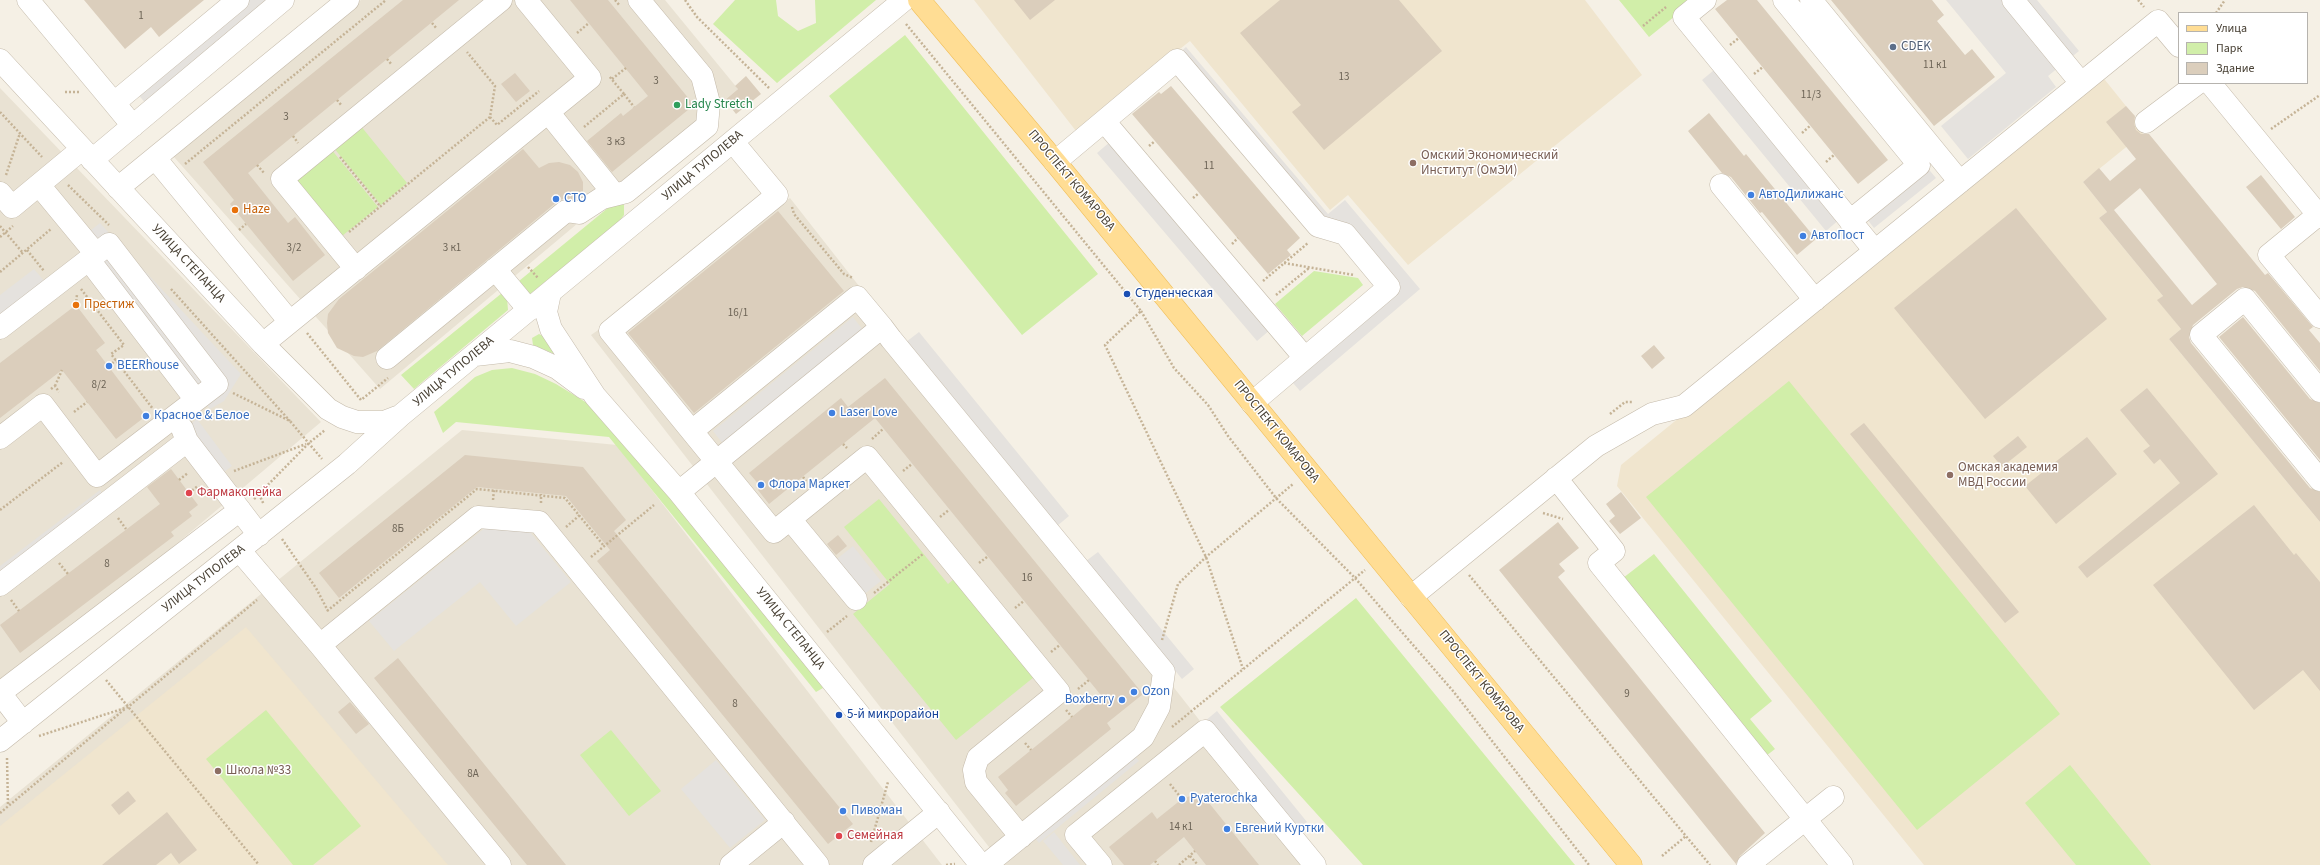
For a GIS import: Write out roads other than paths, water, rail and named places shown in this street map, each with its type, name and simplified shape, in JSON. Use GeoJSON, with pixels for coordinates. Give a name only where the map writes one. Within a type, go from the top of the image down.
{"type":"FeatureCollection","features":[{"type":"Feature","properties":{"kind":"main road","name":"ПРОСПЕКТ КОМАРОВА"},"geometry":{"type":"LineString","coordinates":[[919,0],[1056,162],[1631,865]]}},
{"type":"Feature","properties":{"kind":"street"},"geometry":{"type":"LineString","coordinates":[[28,0],[133,126]]}},
{"type":"Feature","properties":{"kind":"street"},"geometry":{"type":"LineString","coordinates":[[114,103],[238,0]]}},
{"type":"Feature","properties":{"kind":"street"},"geometry":{"type":"LineString","coordinates":[[0,193],[12,207],[39,185],[133,126],[283,0]]}},
{"type":"Feature","properties":{"kind":"street"},"geometry":{"type":"LineString","coordinates":[[118,188],[348,0]]}},
{"type":"Feature","properties":{"kind":"street"},"geometry":{"type":"LineString","coordinates":[[356,269],[282,179],[501,0]]}},
{"type":"Feature","properties":{"kind":"street"},"geometry":{"type":"LineString","coordinates":[[263,344],[590,78],[526,0]]}},
{"type":"Feature","properties":{"kind":"street"},"geometry":{"type":"LineString","coordinates":[[387,358],[566,211],[579,213],[602,198],[620,193],[707,126],[709,103],[702,76],[639,0]]}},
{"type":"Feature","properties":{"kind":"street"},"geometry":{"type":"LineString","coordinates":[[1705,0],[1684,17],[1875,251]]}},
{"type":"Feature","properties":{"kind":"street"},"geometry":{"type":"LineString","coordinates":[[1784,0],[1919,165],[1850,221]]}},
{"type":"Feature","properties":{"kind":"street"},"geometry":{"type":"LineString","coordinates":[[1811,0],[1960,182]]}},
{"type":"Feature","properties":{"kind":"street"},"geometry":{"type":"LineString","coordinates":[[2013,0],[2081,84]]}},
{"type":"Feature","properties":{"kind":"street","name":"УЛИЦА ТУПОЛЕВА"},"geometry":{"type":"LineString","coordinates":[[4,746],[28,730],[94,666],[341,469],[400,416],[899,4]]}},
{"type":"Feature","properties":{"kind":"street"},"geometry":{"type":"LineString","coordinates":[[1411,597],[1596,446],[1652,414],[1684,406],[2158,21],[2178,45]]}},
{"type":"Feature","properties":{"kind":"street","name":"УЛИЦА СТЕПАНЦА"},"geometry":{"type":"LineString","coordinates":[[0,60],[263,344],[328,409],[335,422],[372,423],[400,416]]}},
{"type":"Feature","properties":{"kind":"street"},"geometry":{"type":"LineString","coordinates":[[1056,162],[1177,60],[1318,226],[1345,234],[1389,287],[1252,403]]}},
{"type":"Feature","properties":{"kind":"street"},"geometry":{"type":"LineString","coordinates":[[2146,122],[2197,84]]}},
{"type":"Feature","properties":{"kind":"street"},"geometry":{"type":"LineString","coordinates":[[2211,84],[2319,216],[2269,255],[2320,317]]}},
{"type":"Feature","properties":{"kind":"street"},"geometry":{"type":"LineString","coordinates":[[548,112],[620,193],[644,215]]}},
{"type":"Feature","properties":{"kind":"street"},"geometry":{"type":"LineString","coordinates":[[1104,121],[1305,358]]}},
{"type":"Feature","properties":{"kind":"street"},"geometry":{"type":"LineString","coordinates":[[733,142],[777,195],[610,331],[774,532],[867,457],[1059,692],[978,758],[974,770],[976,782],[1021,837]]}},
{"type":"Feature","properties":{"kind":"street"},"geometry":{"type":"LineString","coordinates":[[155,158],[292,320]]}},
{"type":"Feature","properties":{"kind":"street"},"geometry":{"type":"LineString","coordinates":[[39,185],[66,217],[92,257],[196,400]]}},
{"type":"Feature","properties":{"kind":"street"},"geometry":{"type":"LineString","coordinates":[[1721,185],[1815,300]]}},
{"type":"Feature","properties":{"kind":"street"},"geometry":{"type":"LineString","coordinates":[[0,328],[109,244],[217,384],[97,476],[42,405],[0,438]]}},
{"type":"Feature","properties":{"kind":"street"},"geometry":{"type":"LineString","coordinates":[[495,269],[529,310]]}},
{"type":"Feature","properties":{"kind":"street","name":"УЛИЦА СТЕПАНЦА"},"geometry":{"type":"LineString","coordinates":[[550,293],[546,312],[551,329],[595,396],[679,492],[981,865]]}},
{"type":"Feature","properties":{"kind":"street"},"geometry":{"type":"LineString","coordinates":[[692,431],[857,297],[1164,672],[1159,707],[1143,737],[986,865]]}},
{"type":"Feature","properties":{"kind":"street"},"geometry":{"type":"LineString","coordinates":[[2320,391],[2245,299],[2201,335],[2320,480]]}},
{"type":"Feature","properties":{"kind":"street"},"geometry":{"type":"LineString","coordinates":[[679,492],[882,327]]}},
{"type":"Feature","properties":{"kind":"street","name":"УЛИЦА СТЕПАНЦА"},"geometry":{"type":"LineString","coordinates":[[475,355],[510,352],[533,356],[557,368],[595,396]]}},
{"type":"Feature","properties":{"kind":"street"},"geometry":{"type":"LineString","coordinates":[[177,415],[206,483],[266,530]]}},
{"type":"Feature","properties":{"kind":"street"},"geometry":{"type":"LineString","coordinates":[[335,422],[349,428],[352,440],[352,452],[341,469]]}},
{"type":"Feature","properties":{"kind":"street"},"geometry":{"type":"LineString","coordinates":[[7,594],[188,441]]}},
{"type":"Feature","properties":{"kind":"street"},"geometry":{"type":"LineString","coordinates":[[1556,478],[1614,551],[1599,563],[1842,865]]}},
{"type":"Feature","properties":{"kind":"street"},"geometry":{"type":"LineString","coordinates":[[28,730],[0,693],[240,510]]}},
{"type":"Feature","properties":{"kind":"street"},"geometry":{"type":"LineString","coordinates":[[320,645],[478,517],[539,522],[818,865]]}},
{"type":"Feature","properties":{"kind":"street"},"geometry":{"type":"LineString","coordinates":[[790,519],[859,602]]}},
{"type":"Feature","properties":{"kind":"street"},"geometry":{"type":"LineString","coordinates":[[240,551],[320,645],[500,865]]}},
{"type":"Feature","properties":{"kind":"street"},"geometry":{"type":"LineString","coordinates":[[1101,865],[1076,835],[1205,730],[1315,865]]}},
{"type":"Feature","properties":{"kind":"street"},"geometry":{"type":"LineString","coordinates":[[1748,865],[1833,797]]}},
{"type":"Feature","properties":{"kind":"street"},"geometry":{"type":"LineString","coordinates":[[871,857],[939,812]]}},
{"type":"Feature","properties":{"kind":"street"},"geometry":{"type":"LineString","coordinates":[[731,865],[784,822]]}},
{"type":"Feature","properties":{"kind":"place","name":"CDEK"},"geometry":{"type":"Point","coordinates":[1893,47]}},
{"type":"Feature","properties":{"kind":"place","name":"Lady Stretch"},"geometry":{"type":"Point","coordinates":[677,105]}},
{"type":"Feature","properties":{"kind":"place","name":"Омский Экономический Институт (ОмЭИ)"},"geometry":{"type":"Point","coordinates":[1413,163]}},
{"type":"Feature","properties":{"kind":"place","name":"АвтоДилижанс"},"geometry":{"type":"Point","coordinates":[1751,195]}},
{"type":"Feature","properties":{"kind":"place","name":"СТО"},"geometry":{"type":"Point","coordinates":[556,199]}},
{"type":"Feature","properties":{"kind":"place","name":"Haze"},"geometry":{"type":"Point","coordinates":[235,210]}},
{"type":"Feature","properties":{"kind":"place","name":"АвтоПост"},"geometry":{"type":"Point","coordinates":[1803,236]}},
{"type":"Feature","properties":{"kind":"place","name":"Студенческая"},"geometry":{"type":"Point","coordinates":[1127,294]}},
{"type":"Feature","properties":{"kind":"place","name":"Престиж"},"geometry":{"type":"Point","coordinates":[76,305]}},
{"type":"Feature","properties":{"kind":"place","name":"BEERhouse"},"geometry":{"type":"Point","coordinates":[109,366]}},
{"type":"Feature","properties":{"kind":"place","name":"Laser Love"},"geometry":{"type":"Point","coordinates":[832,413]}},
{"type":"Feature","properties":{"kind":"place","name":"Красное & Белое"},"geometry":{"type":"Point","coordinates":[146,416]}},
{"type":"Feature","properties":{"kind":"place","name":"Омская академия МВД России"},"geometry":{"type":"Point","coordinates":[1950,475]}},
{"type":"Feature","properties":{"kind":"place","name":"Флора Маркет"},"geometry":{"type":"Point","coordinates":[761,485]}},
{"type":"Feature","properties":{"kind":"place","name":"Фармакопейка"},"geometry":{"type":"Point","coordinates":[189,493]}},
{"type":"Feature","properties":{"kind":"place","name":"Ozon"},"geometry":{"type":"Point","coordinates":[1134,692]}},
{"type":"Feature","properties":{"kind":"place","name":"Boxberry"},"geometry":{"type":"Point","coordinates":[1122,700]}},
{"type":"Feature","properties":{"kind":"place","name":"5-й микрорайон"},"geometry":{"type":"Point","coordinates":[839,715]}},
{"type":"Feature","properties":{"kind":"place","name":"Школа №33"},"geometry":{"type":"Point","coordinates":[218,771]}},
{"type":"Feature","properties":{"kind":"place","name":"Pyaterochka"},"geometry":{"type":"Point","coordinates":[1182,799]}},
{"type":"Feature","properties":{"kind":"place","name":"Пивоман"},"geometry":{"type":"Point","coordinates":[843,811]}},
{"type":"Feature","properties":{"kind":"place","name":"Евгений Куртки"},"geometry":{"type":"Point","coordinates":[1227,829]}},
{"type":"Feature","properties":{"kind":"place","name":"Семейная"},"geometry":{"type":"Point","coordinates":[839,836]}}]}
